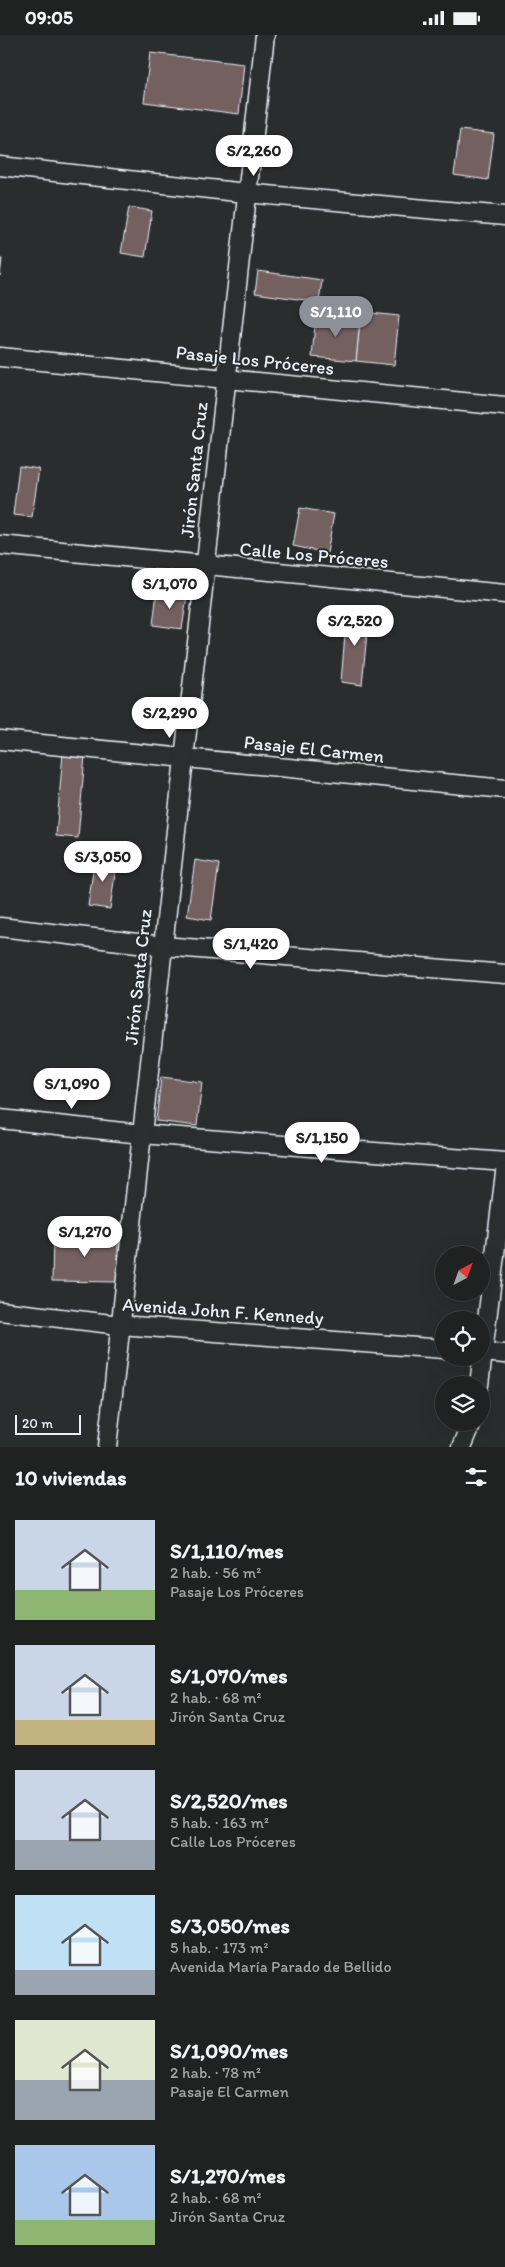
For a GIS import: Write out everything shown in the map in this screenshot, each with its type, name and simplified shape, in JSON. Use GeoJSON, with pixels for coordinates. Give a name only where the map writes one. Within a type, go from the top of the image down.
{"type":"FeatureCollection","features":[{"type":"Feature","properties":{"kind":"street","name":"Jirón Santa Cruz"},"geometry":{"type":"LineString","coordinates":[[107,1447],[264,35]]}},
{"type":"Feature","properties":{"kind":"street"},"geometry":{"type":"LineString","coordinates":[[0,166],[246,193],[505,216]]}},
{"type":"Feature","properties":{"kind":"street","name":"Pasaje Los Próceres"},"geometry":{"type":"LineString","coordinates":[[0,357],[505,406]]}},
{"type":"Feature","properties":{"kind":"street","name":"Calle Los Próceres"},"geometry":{"type":"LineString","coordinates":[[0,545],[505,594]]}},
{"type":"Feature","properties":{"kind":"street","name":"Pasaje El Carmen"},"geometry":{"type":"LineString","coordinates":[[0,740],[505,789]]}},
{"type":"Feature","properties":{"kind":"street"},"geometry":{"type":"LineString","coordinates":[[0,927],[163,946],[505,974]]}},
{"type":"Feature","properties":{"kind":"street"},"geometry":{"type":"LineString","coordinates":[[0,1119],[142,1134],[505,1162]]}},
{"type":"Feature","properties":{"kind":"street"},"geometry":{"type":"LineString","coordinates":[[488,1311],[505,1173]]}},
{"type":"Feature","properties":{"kind":"street","name":"Avenida John F. Kennedy"},"geometry":{"type":"LineString","coordinates":[[0,1311],[120,1325],[435,1348]]}},
{"type":"Feature","properties":{"kind":"street"},"geometry":{"type":"LineString","coordinates":[[490,1353],[505,1355]]}},
{"type":"Feature","properties":{"kind":"street"},"geometry":{"type":"LineString","coordinates":[[462,1447],[469,1431]]}},
{"type":"Feature","properties":{"kind":"building"},"geometry":{"type":"Polygon","coordinates":[[[150,53],[244,64],[239,114],[144,102],[150,53]]]}},
{"type":"Feature","properties":{"kind":"building"},"geometry":{"type":"Polygon","coordinates":[[[460,130],[494,134],[488,180],[454,175],[460,130]]]}},
{"type":"Feature","properties":{"kind":"building"},"geometry":{"type":"Polygon","coordinates":[[[129,207],[152,211],[145,257],[121,253],[129,207]]]}},
{"type":"Feature","properties":{"kind":"building"},"geometry":{"type":"Polygon","coordinates":[[[0,259],[2,259],[0,276],[0,259]]]}},
{"type":"Feature","properties":{"kind":"building"},"geometry":{"type":"Polygon","coordinates":[[[258,271],[322,280],[319,302],[255,293],[258,271]]]}},
{"type":"Feature","properties":{"kind":"building"},"geometry":{"type":"Polygon","coordinates":[[[361,312],[399,316],[394,365],[356,361],[361,312]]]}},
{"type":"Feature","properties":{"kind":"building"},"geometry":{"type":"Polygon","coordinates":[[[316,314],[360,319],[356,361],[312,357],[316,314]]]}},
{"type":"Feature","properties":{"kind":"building"},"geometry":{"type":"Polygon","coordinates":[[[19,466],[39,469],[32,517],[13,515],[19,466]]]}},
{"type":"Feature","properties":{"kind":"building"},"geometry":{"type":"Polygon","coordinates":[[[300,508],[334,514],[327,553],[293,546],[300,508]]]}},
{"type":"Feature","properties":{"kind":"building"},"geometry":{"type":"Polygon","coordinates":[[[157,592],[187,596],[182,629],[153,625],[157,592]]]}},
{"type":"Feature","properties":{"kind":"building"},"geometry":{"type":"Polygon","coordinates":[[[347,610],[369,612],[362,685],[341,682],[347,610]]]}},
{"type":"Feature","properties":{"kind":"building"},"geometry":{"type":"Polygon","coordinates":[[[63,753],[85,755],[78,838],[56,836],[63,753]]]}},
{"type":"Feature","properties":{"kind":"building"},"geometry":{"type":"Polygon","coordinates":[[[95,857],[117,860],[110,909],[88,906],[95,857]]]}},
{"type":"Feature","properties":{"kind":"building"},"geometry":{"type":"Polygon","coordinates":[[[195,860],[219,864],[211,920],[187,916],[195,860]]]}},
{"type":"Feature","properties":{"kind":"building"},"geometry":{"type":"Polygon","coordinates":[[[161,1077],[202,1082],[197,1126],[156,1121],[161,1077]]]}},
{"type":"Feature","properties":{"kind":"building"},"geometry":{"type":"Polygon","coordinates":[[[53,1234],[118,1235],[118,1282],[52,1281],[53,1234]]]}}]}
